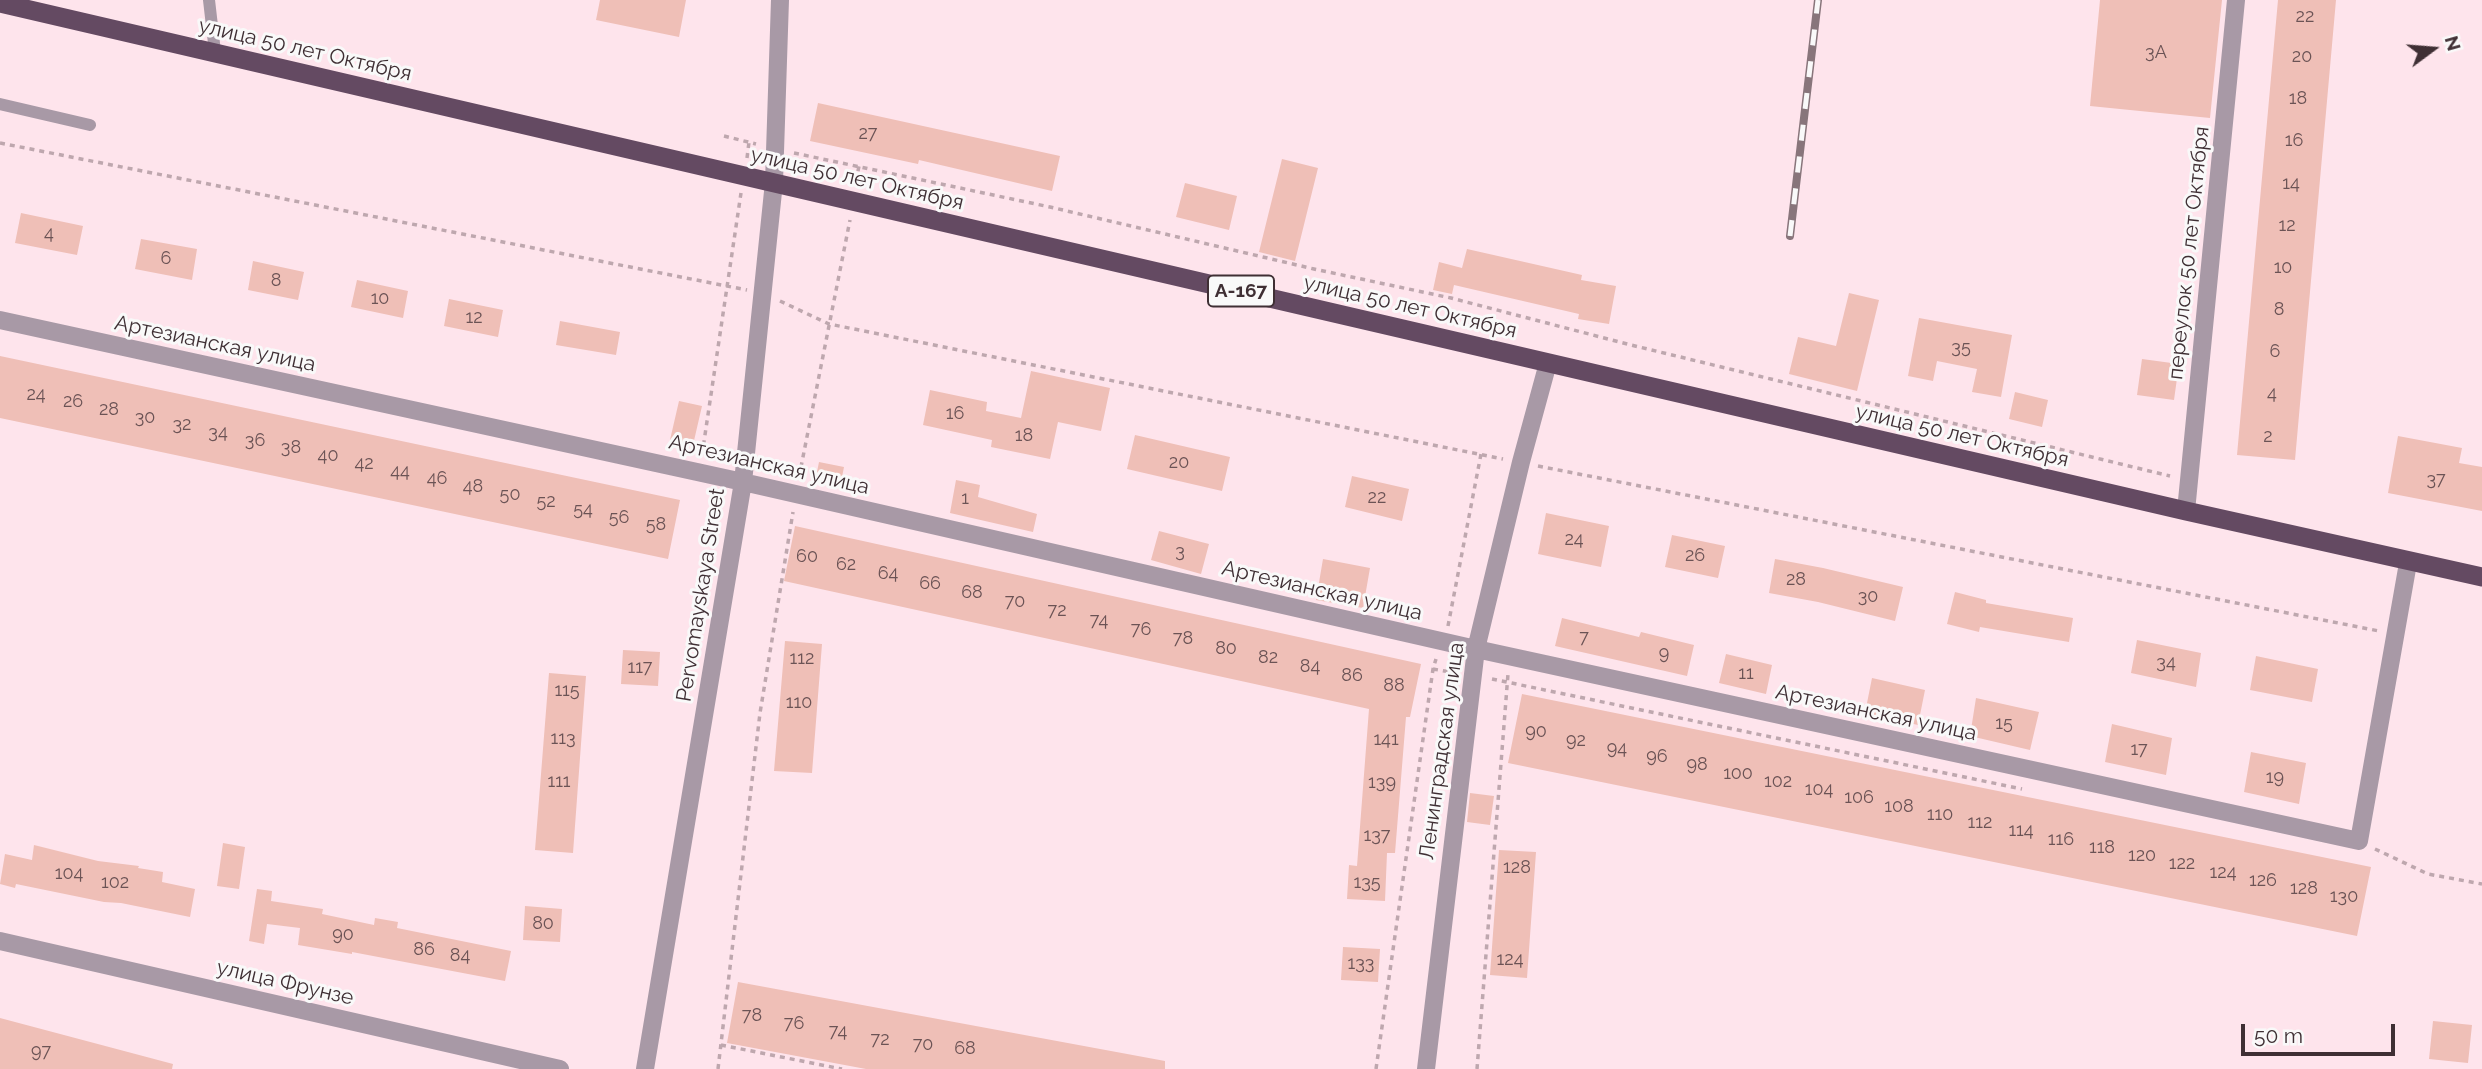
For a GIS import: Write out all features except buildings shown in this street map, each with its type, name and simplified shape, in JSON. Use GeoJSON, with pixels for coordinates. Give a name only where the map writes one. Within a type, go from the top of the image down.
{"type":"FeatureCollection","features":[{"type":"Feature","properties":{"kind":"highway","name":"улица 50 лет Октября"},"geometry":{"type":"LineString","coordinates":[[0,2],[2408,563],[2482,578]]}},
{"type":"Feature","properties":{"kind":"street","name":"Pervomayskaya Street"},"geometry":{"type":"LineString","coordinates":[[645,1069],[743,482],[774,182],[780,0]]}},
{"type":"Feature","properties":{"kind":"street","name":"переулок 50 лет Октября"},"geometry":{"type":"LineString","coordinates":[[2186,511],[2236,0]]}},
{"type":"Feature","properties":{"kind":"street","name":"Артезианская улица"},"geometry":{"type":"LineString","coordinates":[[0,320],[699,472],[1476,649],[2359,841]]}},
{"type":"Feature","properties":{"kind":"street","name":"Ленинградская улица"},"geometry":{"type":"LineString","coordinates":[[1426,1069],[1476,649],[1548,363]]}},
{"type":"Feature","properties":{"kind":"street"},"geometry":{"type":"LineString","coordinates":[[2359,841],[2408,563]]}},
{"type":"Feature","properties":{"kind":"street","name":"улица Фрунзе"},"geometry":{"type":"LineString","coordinates":[[0,941],[560,1069]]}},
{"type":"Feature","properties":{"kind":"lane"},"geometry":{"type":"LineString","coordinates":[[209,0],[215,52]]}},
{"type":"Feature","properties":{"kind":"lane"},"geometry":{"type":"LineString","coordinates":[[0,104],[90,125]]}},
{"type":"Feature","properties":{"kind":"path"},"geometry":{"type":"LineString","coordinates":[[724,136],[1451,298],[1631,345],[2189,480]]}},
{"type":"Feature","properties":{"kind":"path"},"geometry":{"type":"LineString","coordinates":[[699,472],[749,142]]}},
{"type":"Feature","properties":{"kind":"path"},"geometry":{"type":"LineString","coordinates":[[0,143],[763,293],[829,324],[2395,634]]}},
{"type":"Feature","properties":{"kind":"path"},"geometry":{"type":"LineString","coordinates":[[718,1069],[760,713],[795,495],[859,166]]}},
{"type":"Feature","properties":{"kind":"path"},"geometry":{"type":"LineString","coordinates":[[1449,623],[1481,454]]}},
{"type":"Feature","properties":{"kind":"path"},"geometry":{"type":"LineString","coordinates":[[1477,1069],[1511,656]]}},
{"type":"Feature","properties":{"kind":"path"},"geometry":{"type":"LineString","coordinates":[[1376,1069],[1433,669],[2027,790]]}},
{"type":"Feature","properties":{"kind":"path"},"geometry":{"type":"LineString","coordinates":[[2359,841],[2428,874],[2482,884]]}},
{"type":"Feature","properties":{"kind":"path"},"geometry":{"type":"LineString","coordinates":[[721,1045],[842,1069]]}},
{"type":"Feature","properties":{"kind":"railway"},"geometry":{"type":"LineString","coordinates":[[1790,236],[1818,0]]}}]}
